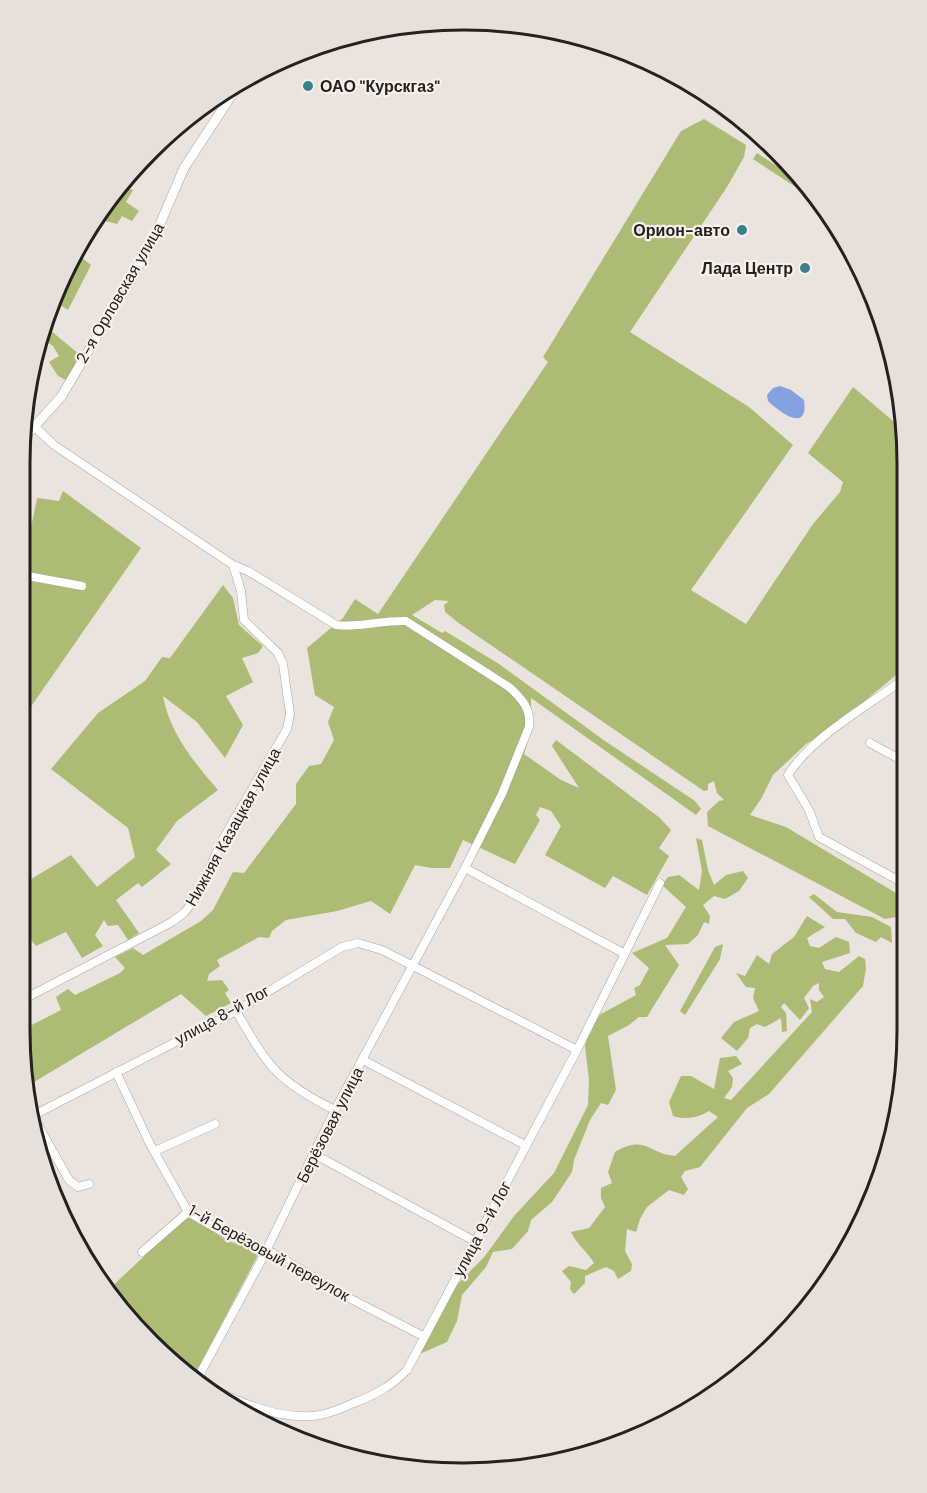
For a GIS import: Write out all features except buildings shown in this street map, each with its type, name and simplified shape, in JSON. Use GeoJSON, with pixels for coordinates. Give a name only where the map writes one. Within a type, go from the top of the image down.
{"type":"FeatureCollection","features":[{"type":"Feature","properties":{"kind":"street","name":"2-я Орловская улица"},"geometry":{"type":"LineString","coordinates":[[32,429],[61,397],[151,244],[184,168],[229,99]]}},
{"type":"Feature","properties":{"kind":"street"},"geometry":{"type":"LineString","coordinates":[[34,426],[54,445],[233,565]]}},
{"type":"Feature","properties":{"kind":"street","name":"Берёзовая улица"},"geometry":{"type":"LineString","coordinates":[[201,1373],[267,1251],[335,1110],[465,868],[502,794],[529,727],[531,715],[523,700],[509,687],[406,621],[389,621],[353,627],[336,625],[248,571],[233,565]]}},
{"type":"Feature","properties":{"kind":"street","name":"Нижняя Казацкая улица"},"geometry":{"type":"LineString","coordinates":[[30,996],[154,933],[185,912],[196,897],[237,813],[287,729],[290,714],[283,664],[271,644],[244,620],[241,591],[233,565]]}},
{"type":"Feature","properties":{"kind":"street"},"geometry":{"type":"LineString","coordinates":[[30,576],[82,586]]}},
{"type":"Feature","properties":{"kind":"street"},"geometry":{"type":"LineString","coordinates":[[897,685],[867,707],[852,714],[795,764],[788,775],[808,810],[819,837],[897,880]]}},
{"type":"Feature","properties":{"kind":"street"},"geometry":{"type":"LineString","coordinates":[[870,743],[897,758]]}},
{"type":"Feature","properties":{"kind":"street"},"geometry":{"type":"LineString","coordinates":[[465,868],[625,954]]}},
{"type":"Feature","properties":{"kind":"street","name":"улица 9-й Лог"},"geometry":{"type":"LineString","coordinates":[[244,1403],[282,1413],[311,1416],[338,1410],[391,1387],[407,1370],[423,1336],[476,1242],[577,1050],[660,883]]}},
{"type":"Feature","properties":{"kind":"street","name":"улица 8-й Лог"},"geometry":{"type":"LineString","coordinates":[[38,1115],[236,1011],[342,947],[358,943],[375,947],[412,965],[577,1050]]}},
{"type":"Feature","properties":{"kind":"street"},"geometry":{"type":"LineString","coordinates":[[236,1011],[267,1062],[280,1077],[295,1090],[335,1110]]}},
{"type":"Feature","properties":{"kind":"street"},"geometry":{"type":"LineString","coordinates":[[363,1060],[525,1145]]}},
{"type":"Feature","properties":{"kind":"street","name":"1-й Берёзовый переулок"},"geometry":{"type":"LineString","coordinates":[[116,1072],[188,1212],[228,1234],[267,1251],[394,1323],[423,1336]]}},
{"type":"Feature","properties":{"kind":"street"},"geometry":{"type":"LineString","coordinates":[[155,1151],[215,1124]]}},
{"type":"Feature","properties":{"kind":"street"},"geometry":{"type":"LineString","coordinates":[[43,1133],[69,1180],[78,1187],[89,1184]]}},
{"type":"Feature","properties":{"kind":"street"},"geometry":{"type":"LineString","coordinates":[[315,1154],[476,1242]]}},
{"type":"Feature","properties":{"kind":"street"},"geometry":{"type":"LineString","coordinates":[[142,1252],[188,1212]]}},
{"type":"Feature","properties":{"kind":"green space"},"geometry":{"type":"Polygon","coordinates":[[[704,119],[746,145],[744,157],[727,187],[630,332],[749,407],[793,445],[691,590],[746,624],[813,524],[840,492],[843,482],[808,453],[853,387],[895,422],[897,464],[897,674],[828,731],[806,744],[773,775],[750,815],[786,827],[897,894],[896,917],[885,919],[708,826],[707,812],[719,801],[724,800],[717,793],[714,781],[708,784],[708,790],[704,791],[460,624],[445,612],[444,605],[449,601],[435,600],[412,615],[442,633],[445,631],[499,664],[605,741],[695,801],[701,809],[696,815],[531,698],[531,730],[524,754],[561,780],[579,788],[552,746],[556,740],[660,818],[671,830],[659,848],[669,856],[647,895],[613,876],[605,888],[545,855],[561,826],[551,811],[540,807],[536,815],[540,820],[515,864],[463,840],[450,868],[415,865],[390,914],[371,901],[337,911],[286,920],[272,931],[269,938],[259,937],[217,960],[220,966],[209,974],[207,981],[222,980],[229,990],[225,993],[231,1003],[206,1016],[181,994],[34,1082],[30,1026],[61,1010],[56,997],[68,989],[75,995],[120,973],[125,968],[115,957],[133,948],[143,955],[201,921],[213,910],[233,872],[244,873],[296,804],[296,784],[309,766],[321,764],[334,740],[328,722],[334,707],[315,695],[307,648],[343,618],[355,599],[378,614],[548,362],[543,357],[681,131],[704,119]]]}},
{"type":"Feature","properties":{"kind":"green space"},"geometry":{"type":"Polygon","coordinates":[[[757,153],[781,169],[797,188],[753,159],[757,153]]]}},
{"type":"Feature","properties":{"kind":"green space"},"geometry":{"type":"Polygon","coordinates":[[[129,189],[133,190],[126,202],[139,211],[132,221],[122,216],[117,224],[105,221],[129,189]]]}},
{"type":"Feature","properties":{"kind":"green space"},"geometry":{"type":"Polygon","coordinates":[[[82,258],[91,265],[68,310],[60,305],[82,258]]]}},
{"type":"Feature","properties":{"kind":"green space"},"geometry":{"type":"Polygon","coordinates":[[[51,331],[80,355],[66,380],[58,376],[49,362],[59,356],[53,346],[48,342],[51,331]]]}},
{"type":"Feature","properties":{"kind":"green space"},"geometry":{"type":"Polygon","coordinates":[[[63,491],[141,548],[30,708],[30,532],[37,498],[59,501],[63,491]]]}},
{"type":"Feature","properties":{"kind":"green space"},"geometry":{"type":"Polygon","coordinates":[[[223,585],[233,598],[239,625],[263,646],[258,653],[242,658],[253,682],[226,696],[243,725],[225,758],[197,722],[163,696],[171,723],[184,747],[218,790],[177,821],[156,850],[171,864],[142,887],[138,883],[116,900],[139,933],[128,940],[118,925],[108,926],[104,920],[95,935],[103,946],[82,958],[66,932],[36,946],[30,941],[30,880],[71,855],[97,887],[135,857],[128,828],[51,769],[98,713],[145,681],[162,657],[170,658],[223,585]]]}},
{"type":"Feature","properties":{"kind":"green space"},"geometry":{"type":"Polygon","coordinates":[[[696,838],[702,840],[708,870],[714,885],[726,875],[743,871],[748,878],[739,891],[725,899],[714,896],[703,905],[710,916],[709,924],[704,922],[698,935],[688,944],[665,945],[679,965],[647,1017],[639,1017],[608,1036],[616,1090],[608,1105],[601,1103],[590,1120],[574,1160],[572,1172],[552,1202],[531,1220],[528,1231],[512,1249],[493,1252],[486,1267],[462,1295],[457,1321],[447,1342],[415,1356],[451,1291],[485,1256],[514,1216],[554,1173],[588,1105],[589,1080],[585,1046],[592,1019],[636,995],[634,988],[640,985],[649,968],[632,953],[667,938],[686,907],[662,885],[668,877],[679,875],[699,890],[702,871],[696,838]]]}},
{"type":"Feature","properties":{"kind":"green space"},"geometry":{"type":"Polygon","coordinates":[[[814,894],[837,912],[872,917],[891,927],[892,943],[881,937],[876,942],[856,933],[845,919],[833,919],[809,897],[814,894]]]}},
{"type":"Feature","properties":{"kind":"green space"},"geometry":{"type":"Polygon","coordinates":[[[807,916],[825,927],[807,938],[810,946],[819,948],[836,937],[849,942],[850,953],[822,962],[825,969],[839,972],[859,956],[865,959],[863,986],[769,1094],[747,1108],[700,1167],[685,1171],[681,1177],[688,1189],[684,1195],[669,1190],[647,1207],[636,1232],[627,1229],[625,1251],[632,1264],[631,1271],[618,1279],[614,1271],[606,1267],[585,1276],[585,1283],[574,1294],[570,1289],[571,1282],[562,1271],[569,1266],[586,1270],[594,1263],[571,1232],[589,1228],[605,1207],[601,1198],[601,1188],[612,1183],[608,1172],[615,1152],[625,1147],[640,1145],[675,1156],[718,1117],[709,1111],[692,1118],[673,1116],[669,1102],[681,1076],[691,1076],[714,1089],[720,1058],[736,1056],[742,1064],[728,1071],[733,1078],[732,1087],[724,1098],[731,1100],[812,1012],[810,999],[817,1002],[824,997],[819,990],[819,983],[813,986],[804,998],[809,1008],[800,1020],[784,1003],[781,1007],[786,1013],[787,1031],[782,1032],[781,1018],[765,1027],[757,1024],[750,1028],[748,1038],[737,1051],[721,1038],[734,1022],[759,1011],[753,998],[755,988],[746,987],[736,973],[745,976],[757,955],[769,964],[772,954],[794,937],[807,916]]]}},
{"type":"Feature","properties":{"kind":"green space"},"geometry":{"type":"Polygon","coordinates":[[[723,944],[720,959],[685,1015],[680,1011],[715,947],[723,944]]]}},
{"type":"Feature","properties":{"kind":"green space"},"geometry":{"type":"Polygon","coordinates":[[[192,1217],[227,1241],[260,1251],[197,1371],[157,1336],[114,1285],[183,1220],[192,1217]]]}},
{"type":"Feature","properties":{"kind":"water"},"geometry":{"type":"Polygon","coordinates":[[[780,386],[791,390],[804,400],[802,416],[792,417],[768,401],[767,395],[773,388],[780,386]]]}},
{"type":"Feature","properties":{"kind":"place","name":"ОАО \"Курскгаз\""},"geometry":{"type":"Point","coordinates":[308,86]}},
{"type":"Feature","properties":{"kind":"place","name":"Орион-авто"},"geometry":{"type":"Point","coordinates":[742,230]}},
{"type":"Feature","properties":{"kind":"place","name":"Лада Центр"},"geometry":{"type":"Point","coordinates":[805,268]}}]}
